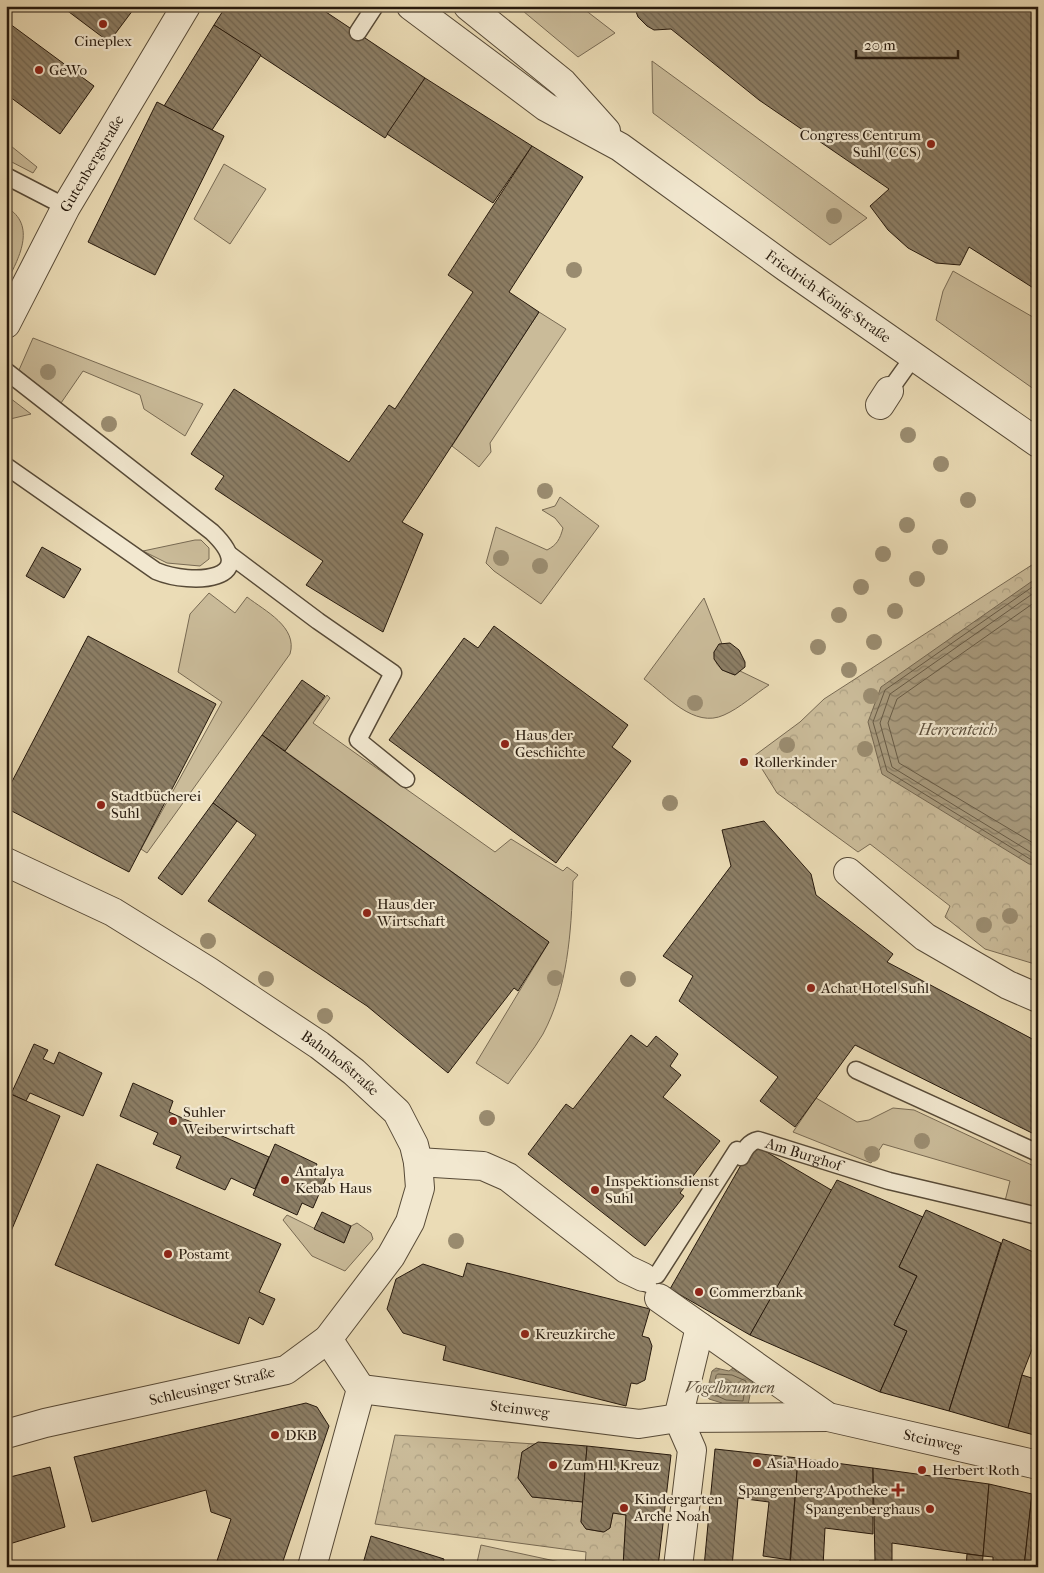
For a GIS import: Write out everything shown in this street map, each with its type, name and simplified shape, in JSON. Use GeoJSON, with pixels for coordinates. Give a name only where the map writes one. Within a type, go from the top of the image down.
{"type":"FeatureCollection","features":[{"type":"Feature","properties":{"kind":"street","name":"Gutenbergstraße"},"geometry":{"type":"LineString","coordinates":[[6,324],[66,206],[186,6]]}},
{"type":"Feature","properties":{"kind":"street","name":"Friedrich-König-Straße"},"geometry":{"type":"LineString","coordinates":[[411,6],[546,107],[620,147],[787,268],[1038,443]]}},
{"type":"Feature","properties":{"kind":"street","name":"Friedrich-König-Straße"},"geometry":{"type":"LineString","coordinates":[[468,6],[563,83],[620,147]]}},
{"type":"Feature","properties":{"kind":"street","name":"Bahnhofstraße"},"geometry":{"type":"LineString","coordinates":[[6,862],[112,912],[208,971],[319,1045],[354,1072],[396,1112],[414,1145],[418,1162]]}},
{"type":"Feature","properties":{"kind":"street"},"geometry":{"type":"LineString","coordinates":[[848,872],[925,937],[1008,986],[1038,998]]}},
{"type":"Feature","properties":{"kind":"street"},"geometry":{"type":"LineString","coordinates":[[418,1162],[483,1166],[508,1177],[626,1269],[643,1277]]}},
{"type":"Feature","properties":{"kind":"street","name":"Schleusinger Straße"},"geometry":{"type":"LineString","coordinates":[[6,1434],[45,1423],[286,1370],[328,1339],[391,1256],[410,1222],[420,1188],[418,1162]]}},
{"type":"Feature","properties":{"kind":"street","name":"Steinweg"},"geometry":{"type":"LineString","coordinates":[[660,1298],[828,1417]]}},
{"type":"Feature","properties":{"kind":"street"},"geometry":{"type":"LineString","coordinates":[[678,1567],[692,1463],[692,1450],[678,1418],[700,1327]]}},
{"type":"Feature","properties":{"kind":"street"},"geometry":{"type":"LineString","coordinates":[[312,1567],[361,1389],[328,1339]]}},
{"type":"Feature","properties":{"kind":"street","name":"Steinweg"},"geometry":{"type":"LineString","coordinates":[[361,1389],[638,1424],[678,1418],[828,1417],[1038,1465]]}},
{"type":"Feature","properties":{"kind":"lane"},"geometry":{"type":"LineString","coordinates":[[358,32],[375,6]]}},
{"type":"Feature","properties":{"kind":"lane"},"geometry":{"type":"LineString","coordinates":[[6,176],[66,206]]}},
{"type":"Feature","properties":{"kind":"lane"},"geometry":{"type":"LineString","coordinates":[[885,398],[914,356]]}},
{"type":"Feature","properties":{"kind":"lane"},"geometry":{"type":"LineString","coordinates":[[6,371],[212,532],[224,544],[230,555],[318,621],[393,673],[358,740],[406,779]]}},
{"type":"Feature","properties":{"kind":"lane"},"geometry":{"type":"LineString","coordinates":[[6,466],[156,571],[172,578],[188,580],[209,579],[222,573],[229,564],[230,555]]}},
{"type":"Feature","properties":{"kind":"lane"},"geometry":{"type":"LineString","coordinates":[[856,1070],[1038,1153]]}},
{"type":"Feature","properties":{"kind":"lane","name":"Am Burghof"},"geometry":{"type":"LineString","coordinates":[[643,1277],[657,1275],[737,1150],[741,1156],[746,1147],[753,1141],[758,1140],[889,1181],[1038,1216]]}},
{"type":"Feature","properties":{"kind":"lane","name":"Steinweg"},"geometry":{"type":"LineString","coordinates":[[643,1277],[660,1298]]}},
{"type":"Feature","properties":{"kind":"green space"},"geometry":{"type":"Polygon","coordinates":[[[517,6],[580,6],[615,33],[578,57],[517,6]]]}},
{"type":"Feature","properties":{"kind":"green space"},"geometry":{"type":"Polygon","coordinates":[[[652,61],[867,218],[830,245],[653,113],[652,61]]]}},
{"type":"Feature","properties":{"kind":"green space"},"geometry":{"type":"Polygon","coordinates":[[[6,142],[37,167],[33,173],[6,159],[6,142]]]}},
{"type":"Feature","properties":{"kind":"green space"},"geometry":{"type":"Polygon","coordinates":[[[224,164],[266,189],[230,244],[194,219],[224,164]]]}},
{"type":"Feature","properties":{"kind":"green space"},"geometry":{"type":"Polygon","coordinates":[[[6,207],[16,214],[21,223],[23,233],[20,254],[6,283],[6,207]]]}},
{"type":"Feature","properties":{"kind":"green space"},"geometry":{"type":"Polygon","coordinates":[[[953,271],[1038,320],[1038,392],[936,320],[943,291],[953,271]]]}},
{"type":"Feature","properties":{"kind":"green space"},"geometry":{"type":"Polygon","coordinates":[[[539,312],[566,329],[490,443],[491,452],[479,467],[452,446],[539,312]]]}},
{"type":"Feature","properties":{"kind":"green space"},"geometry":{"type":"Polygon","coordinates":[[[33,338],[203,404],[185,436],[144,409],[140,395],[83,371],[61,403],[19,370],[33,338]]]}},
{"type":"Feature","properties":{"kind":"green space"},"geometry":{"type":"Polygon","coordinates":[[[6,395],[31,414],[6,420],[6,395]]]}},
{"type":"Feature","properties":{"kind":"green space"},"geometry":{"type":"Polygon","coordinates":[[[560,497],[599,526],[541,604],[494,571],[486,563],[496,527],[547,550],[556,544],[563,528],[555,518],[542,510],[555,506],[560,497]]]}},
{"type":"Feature","properties":{"kind":"green space"},"geometry":{"type":"Polygon","coordinates":[[[201,540],[209,548],[209,559],[200,566],[167,563],[143,551],[201,540]]]}},
{"type":"Feature","properties":{"kind":"green space"},"geometry":{"type":"Polygon","coordinates":[[[1038,561],[1038,965],[985,949],[945,917],[950,906],[870,844],[858,852],[777,793],[754,756],[800,722],[824,699],[1038,561]]]}},
{"type":"Feature","properties":{"kind":"green space"},"geometry":{"type":"Polygon","coordinates":[[[209,593],[235,613],[247,597],[271,614],[285,628],[289,636],[291,644],[290,654],[147,853],[141,849],[222,702],[178,672],[190,614],[209,593]]]}},
{"type":"Feature","properties":{"kind":"green space"},"geometry":{"type":"Polygon","coordinates":[[[704,598],[722,644],[714,652],[717,664],[723,670],[730,673],[735,675],[740,671],[769,685],[736,709],[713,718],[702,718],[691,714],[671,701],[644,679],[704,598]]]}},
{"type":"Feature","properties":{"kind":"green space"},"geometry":{"type":"Polygon","coordinates":[[[327,695],[330,698],[313,723],[495,852],[511,839],[563,871],[567,867],[578,875],[573,881],[567,959],[558,998],[543,1034],[508,1084],[476,1063],[549,942],[285,751],[327,695]]]}},
{"type":"Feature","properties":{"kind":"green space"},"geometry":{"type":"Polygon","coordinates":[[[816,1098],[857,1122],[869,1120],[893,1108],[914,1110],[1038,1168],[1038,1208],[1005,1201],[1010,1181],[883,1144],[871,1163],[793,1132],[816,1098]]]}},
{"type":"Feature","properties":{"kind":"green space"},"geometry":{"type":"Polygon","coordinates":[[[287,1215],[344,1243],[351,1226],[357,1223],[371,1233],[373,1239],[345,1271],[312,1256],[283,1220],[287,1215]]]}},
{"type":"Feature","properties":{"kind":"green space"},"geometry":{"type":"Polygon","coordinates":[[[395,1435],[535,1444],[522,1452],[518,1478],[532,1497],[583,1502],[581,1522],[586,1529],[603,1532],[610,1528],[613,1513],[626,1515],[623,1567],[585,1567],[586,1552],[375,1524],[395,1435]]]}},
{"type":"Feature","properties":{"kind":"green space"},"geometry":{"type":"Polygon","coordinates":[[[481,1545],[569,1564],[568,1567],[476,1567],[481,1545]]]}},
{"type":"Feature","properties":{"kind":"water","name":"Herrenteich"},"geometry":{"type":"Polygon","coordinates":[[[1038,577],[1038,865],[1029,864],[882,774],[868,722],[881,687],[1038,577]]]}},
{"type":"Feature","properties":{"kind":"water","name":"Vogelbrunnen"},"geometry":{"type":"Polygon","coordinates":[[[716,1368],[729,1371],[733,1368],[737,1372],[751,1376],[753,1380],[748,1405],[722,1406],[722,1403],[709,1399],[706,1395],[712,1371],[716,1368]]]}},
{"type":"Feature","properties":{"kind":"building","name":"Cineplex"},"geometry":{"type":"Polygon","coordinates":[[[61,6],[136,6],[109,42],[61,6]]]}},
{"type":"Feature","properties":{"kind":"building"},"geometry":{"type":"Polygon","coordinates":[[[226,6],[317,6],[425,78],[385,138],[214,25],[226,6]]]}},
{"type":"Feature","properties":{"kind":"building","name":"Congress Centrum Suhl (CCS)"},"geometry":{"type":"Polygon","coordinates":[[[634,6],[1038,6],[1038,291],[969,247],[960,265],[936,263],[908,248],[888,230],[870,206],[889,189],[759,100],[671,29],[654,30],[647,26],[638,17],[634,6]]]}},
{"type":"Feature","properties":{"kind":"building","name":"GeWo"},"geometry":{"type":"Polygon","coordinates":[[[6,21],[94,86],[60,134],[6,94],[6,21]]]}},
{"type":"Feature","properties":{"kind":"building"},"geometry":{"type":"Polygon","coordinates":[[[214,25],[261,55],[212,130],[164,106],[214,25]]]}},
{"type":"Feature","properties":{"kind":"building"},"geometry":{"type":"Polygon","coordinates":[[[425,78],[532,146],[493,203],[387,134],[425,78]]]}},
{"type":"Feature","properties":{"kind":"building"},"geometry":{"type":"Polygon","coordinates":[[[157,102],[224,136],[155,275],[88,242],[157,102]]]}},
{"type":"Feature","properties":{"kind":"building"},"geometry":{"type":"Polygon","coordinates":[[[532,146],[583,177],[509,292],[539,312],[402,522],[423,534],[383,632],[306,585],[323,561],[215,489],[224,476],[191,454],[234,389],[349,462],[389,405],[395,409],[473,292],[448,275],[532,146]]]}},
{"type":"Feature","properties":{"kind":"building"},"geometry":{"type":"Polygon","coordinates":[[[42,547],[81,569],[64,598],[26,576],[42,547]]]}},
{"type":"Feature","properties":{"kind":"building","name":"Haus der Geschichte"},"geometry":{"type":"Polygon","coordinates":[[[494,626],[628,725],[612,747],[631,761],[556,863],[389,740],[464,638],[478,648],[494,626]]]}},
{"type":"Feature","properties":{"kind":"building"},"geometry":{"type":"Polygon","coordinates":[[[88,636],[216,704],[129,872],[6,808],[6,793],[88,636]]]}},
{"type":"Feature","properties":{"kind":"building"},"geometry":{"type":"Polygon","coordinates":[[[730,643],[739,650],[745,662],[745,667],[735,675],[722,670],[714,659],[714,652],[719,644],[730,643]]]}},
{"type":"Feature","properties":{"kind":"building"},"geometry":{"type":"Polygon","coordinates":[[[302,680],[325,696],[285,751],[262,735],[302,680]]]}},
{"type":"Feature","properties":{"kind":"building","name":"Haus der Wirtschaft"},"geometry":{"type":"Polygon","coordinates":[[[262,735],[549,942],[518,991],[514,988],[448,1073],[367,1006],[208,901],[256,835],[213,803],[262,735]]]}},
{"type":"Feature","properties":{"kind":"building"},"geometry":{"type":"Polygon","coordinates":[[[213,803],[237,821],[182,895],[158,878],[213,803]]]}},
{"type":"Feature","properties":{"kind":"building","name":"Achat Hotel Suhl"},"geometry":{"type":"Polygon","coordinates":[[[764,821],[811,874],[816,895],[893,954],[887,962],[1038,1042],[1038,1136],[855,1045],[795,1127],[760,1101],[778,1077],[679,1001],[693,976],[663,956],[731,866],[722,830],[764,821]]]}},
{"type":"Feature","properties":{"kind":"building"},"geometry":{"type":"Polygon","coordinates":[[[631,1035],[647,1047],[656,1036],[678,1054],[670,1066],[681,1075],[663,1097],[720,1141],[680,1193],[684,1196],[645,1246],[528,1154],[566,1104],[573,1109],[631,1035]]]}},
{"type":"Feature","properties":{"kind":"building"},"geometry":{"type":"Polygon","coordinates":[[[34,1044],[48,1050],[43,1059],[54,1064],[59,1052],[102,1073],[83,1116],[30,1093],[26,1101],[11,1094],[34,1044]]]}},
{"type":"Feature","properties":{"kind":"building"},"geometry":{"type":"Polygon","coordinates":[[[133,1083],[173,1101],[169,1112],[269,1157],[255,1189],[231,1178],[225,1190],[176,1168],[181,1156],[153,1144],[158,1133],[120,1116],[133,1083]]]}},
{"type":"Feature","properties":{"kind":"building"},"geometry":{"type":"Polygon","coordinates":[[[6,1092],[60,1116],[6,1243],[6,1092]]]}},
{"type":"Feature","properties":{"kind":"building"},"geometry":{"type":"Polygon","coordinates":[[[275,1144],[317,1164],[314,1172],[326,1178],[313,1208],[302,1203],[297,1215],[253,1195],[275,1144]]]}},
{"type":"Feature","properties":{"kind":"building"},"geometry":{"type":"Polygon","coordinates":[[[753,1144],[833,1191],[750,1335],[670,1289],[753,1144]]]}},
{"type":"Feature","properties":{"kind":"building","name":"Postamt"},"geometry":{"type":"Polygon","coordinates":[[[97,1164],[281,1244],[259,1292],[275,1299],[263,1325],[249,1317],[239,1344],[55,1265],[97,1164]]]}},
{"type":"Feature","properties":{"kind":"building"},"geometry":{"type":"Polygon","coordinates":[[[837,1180],[923,1217],[899,1267],[917,1276],[894,1325],[907,1331],[880,1392],[750,1335],[837,1180]]]}},
{"type":"Feature","properties":{"kind":"building"},"geometry":{"type":"Polygon","coordinates":[[[926,1210],[1001,1243],[949,1411],[880,1392],[907,1331],[894,1325],[917,1276],[899,1267],[926,1210]]]}},
{"type":"Feature","properties":{"kind":"building"},"geometry":{"type":"Polygon","coordinates":[[[322,1212],[351,1226],[344,1243],[314,1229],[322,1212]]]}},
{"type":"Feature","properties":{"kind":"building"},"geometry":{"type":"Polygon","coordinates":[[[1003,1239],[1038,1254],[1038,1334],[1022,1375],[1008,1428],[949,1411],[1003,1239]]]}},
{"type":"Feature","properties":{"kind":"building","name":"Kreuzkirche"},"geometry":{"type":"Polygon","coordinates":[[[467,1263],[650,1309],[642,1336],[649,1338],[652,1346],[645,1380],[637,1384],[631,1383],[626,1406],[443,1360],[446,1346],[403,1333],[387,1309],[396,1279],[423,1264],[463,1277],[467,1263]]]}},
{"type":"Feature","properties":{"kind":"building"},"geometry":{"type":"Polygon","coordinates":[[[1022,1375],[1038,1380],[1038,1436],[1008,1428],[1022,1375]]]}},
{"type":"Feature","properties":{"kind":"building"},"geometry":{"type":"Polygon","coordinates":[[[306,1403],[317,1407],[329,1426],[281,1567],[215,1567],[231,1519],[211,1512],[206,1490],[92,1522],[74,1457],[306,1403]]]}},
{"type":"Feature","properties":{"kind":"building","name":"Zum Hl. Kreuz"},"geometry":{"type":"Polygon","coordinates":[[[538,1442],[587,1446],[583,1502],[532,1497],[518,1478],[522,1452],[538,1442]]]}},
{"type":"Feature","properties":{"kind":"building","name":"Kindergarten Arche Noah"},"geometry":{"type":"Polygon","coordinates":[[[587,1446],[671,1455],[658,1567],[623,1567],[626,1515],[613,1513],[610,1528],[604,1532],[586,1529],[581,1522],[587,1446]]]}},
{"type":"Feature","properties":{"kind":"building"},"geometry":{"type":"Polygon","coordinates":[[[715,1449],[798,1458],[790,1560],[763,1556],[769,1502],[738,1498],[732,1567],[704,1567],[715,1449]]]}},
{"type":"Feature","properties":{"kind":"building"},"geometry":{"type":"Polygon","coordinates":[[[798,1458],[873,1468],[873,1534],[825,1528],[823,1567],[790,1567],[798,1458]]]}},
{"type":"Feature","properties":{"kind":"building"},"geometry":{"type":"Polygon","coordinates":[[[50,1467],[65,1527],[6,1545],[6,1478],[50,1467]]]}},
{"type":"Feature","properties":{"kind":"building","name":"Spangenberghaus"},"geometry":{"type":"Polygon","coordinates":[[[873,1468],[989,1484],[983,1556],[892,1543],[892,1567],[860,1567],[859,1561],[875,1561],[873,1468]]]}},
{"type":"Feature","properties":{"kind":"building"},"geometry":{"type":"Polygon","coordinates":[[[989,1484],[1032,1494],[1024,1567],[993,1567],[993,1557],[983,1556],[989,1484]]]}},
{"type":"Feature","properties":{"kind":"building"},"geometry":{"type":"Polygon","coordinates":[[[1032,1494],[1038,1496],[1038,1567],[1024,1567],[1032,1494]]]}},
{"type":"Feature","properties":{"kind":"building"},"geometry":{"type":"Polygon","coordinates":[[[371,1536],[444,1559],[442,1567],[362,1567],[371,1536]]]}},
{"type":"Feature","properties":{"kind":"building"},"geometry":{"type":"Polygon","coordinates":[[[967,1554],[983,1556],[982,1567],[966,1567],[967,1554]]]}},
{"type":"Feature","properties":{"kind":"place","name":"Cineplex"},"geometry":{"type":"Point","coordinates":[103,24]}},
{"type":"Feature","properties":{"kind":"place","name":"GeWo"},"geometry":{"type":"Point","coordinates":[39,70]}},
{"type":"Feature","properties":{"kind":"place","name":"Congress Centrum Suhl (CCS)"},"geometry":{"type":"Point","coordinates":[931,144]}},
{"type":"Feature","properties":{"kind":"place","name":"Haus der Geschichte"},"geometry":{"type":"Point","coordinates":[505,744]}},
{"type":"Feature","properties":{"kind":"place","name":"Rollerkinder"},"geometry":{"type":"Point","coordinates":[744,762]}},
{"type":"Feature","properties":{"kind":"place","name":"Stadtbücherei Suhl"},"geometry":{"type":"Point","coordinates":[101,805]}},
{"type":"Feature","properties":{"kind":"place","name":"Haus der Wirtschaft"},"geometry":{"type":"Point","coordinates":[367,913]}},
{"type":"Feature","properties":{"kind":"place","name":"Achat Hotel Suhl"},"geometry":{"type":"Point","coordinates":[811,988]}},
{"type":"Feature","properties":{"kind":"place","name":"Suhler Weiberwirtschaft"},"geometry":{"type":"Point","coordinates":[173,1121]}},
{"type":"Feature","properties":{"kind":"place","name":"Antalya Kebab Haus"},"geometry":{"type":"Point","coordinates":[285,1180]}},
{"type":"Feature","properties":{"kind":"place","name":"Inspektionsdienst Suhl"},"geometry":{"type":"Point","coordinates":[595,1190]}},
{"type":"Feature","properties":{"kind":"place","name":"Postamt"},"geometry":{"type":"Point","coordinates":[168,1254]}},
{"type":"Feature","properties":{"kind":"place","name":"Commerzbank"},"geometry":{"type":"Point","coordinates":[699,1292]}},
{"type":"Feature","properties":{"kind":"place","name":"Kreuzkirche"},"geometry":{"type":"Point","coordinates":[525,1334]}},
{"type":"Feature","properties":{"kind":"place","name":"DKB"},"geometry":{"type":"Point","coordinates":[275,1435]}},
{"type":"Feature","properties":{"kind":"place","name":"Asia Hoado"},"geometry":{"type":"Point","coordinates":[757,1463]}},
{"type":"Feature","properties":{"kind":"place","name":"Zum Hl. Kreuz"},"geometry":{"type":"Point","coordinates":[553,1465]}},
{"type":"Feature","properties":{"kind":"place","name":"Herbert Roth"},"geometry":{"type":"Point","coordinates":[922,1470]}},
{"type":"Feature","properties":{"kind":"place","name":"Spangenberg Apotheke"},"geometry":{"type":"Point","coordinates":[898,1490]}},
{"type":"Feature","properties":{"kind":"place","name":"Kindergarten Arche Noah"},"geometry":{"type":"Point","coordinates":[624,1508]}},
{"type":"Feature","properties":{"kind":"place","name":"Spangenberghaus"},"geometry":{"type":"Point","coordinates":[930,1509]}}]}
